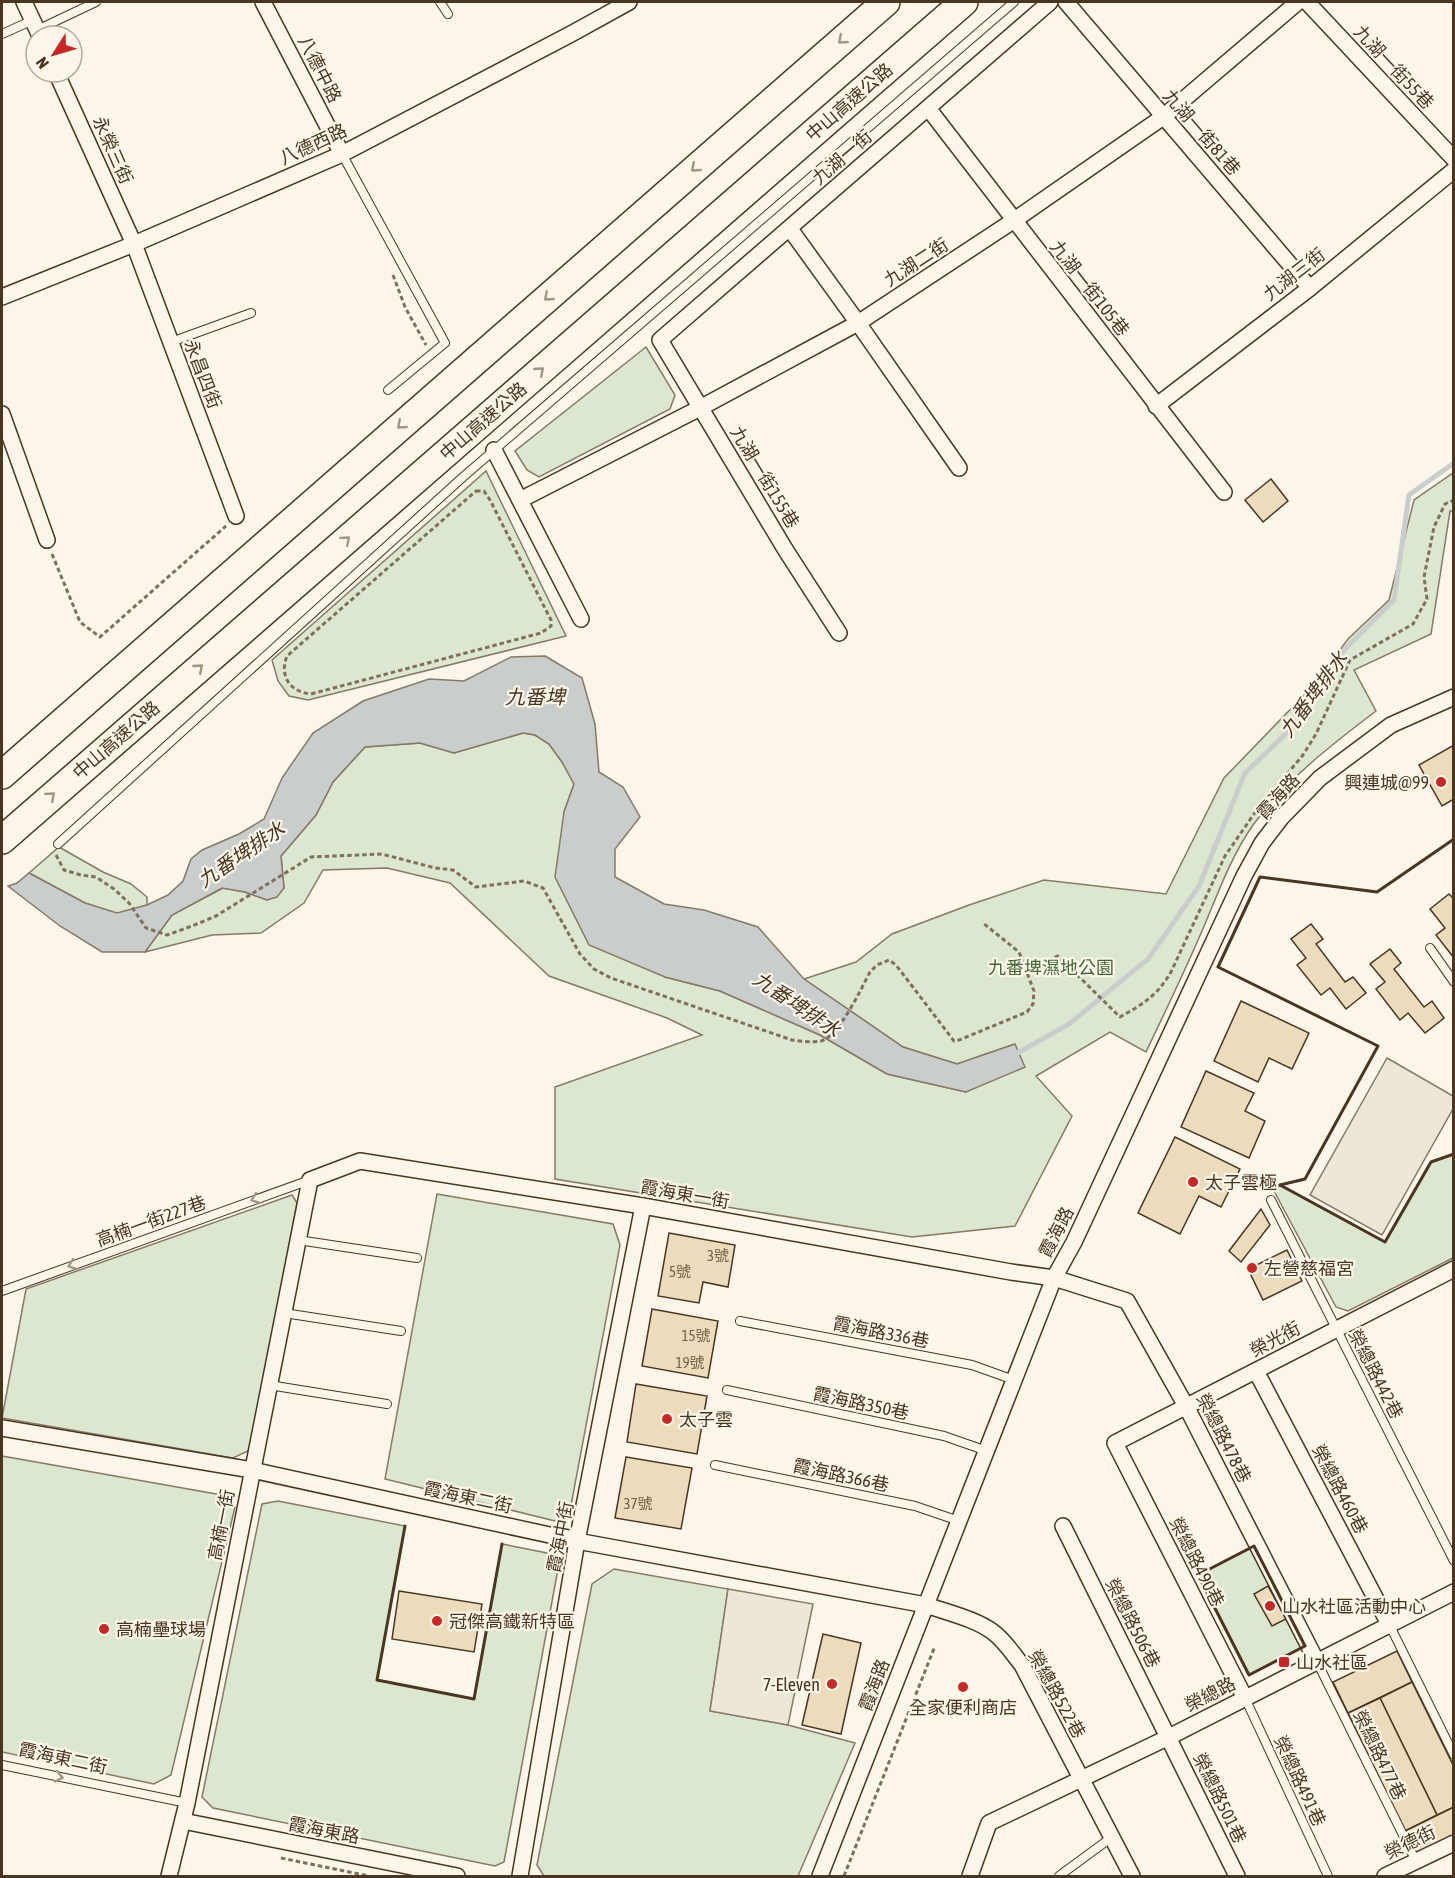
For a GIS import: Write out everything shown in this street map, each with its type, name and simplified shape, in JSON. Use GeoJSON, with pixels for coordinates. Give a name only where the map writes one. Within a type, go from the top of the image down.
{"type":"FeatureCollection","features":[{"type":"Feature","properties":{"kind":"highway"},"geometry":{"type":"LineString","coordinates":[[2,775],[886,2]]}},
{"type":"Feature","properties":{"kind":"highway","name":"中山高速公路"},"geometry":{"type":"LineString","coordinates":[[4,837],[964,2]]}},
{"type":"Feature","properties":{"kind":"street"},"geometry":{"type":"LineString","coordinates":[[24,2],[35,24]]}},
{"type":"Feature","properties":{"kind":"street","name":"八德中路"},"geometry":{"type":"LineString","coordinates":[[263,2],[342,154]]}},
{"type":"Feature","properties":{"kind":"street","name":"八德西路"},"geometry":{"type":"LineString","coordinates":[[2,297],[134,244],[342,154],[629,2]]}},
{"type":"Feature","properties":{"kind":"street","name":"九湖一街"},"geometry":{"type":"LineString","coordinates":[[660,340],[1050,2]]}},
{"type":"Feature","properties":{"kind":"street","name":"九湖一街81巷"},"geometry":{"type":"LineString","coordinates":[[1066,2],[1310,288]]}},
{"type":"Feature","properties":{"kind":"street","name":"九湖二街"},"geometry":{"type":"LineString","coordinates":[[520,500],[700,408],[858,323],[1013,221],[1163,117],[1298,2]]}},
{"type":"Feature","properties":{"kind":"street","name":"九湖一街55巷"},"geometry":{"type":"LineString","coordinates":[[1307,2],[1454,159]]}},
{"type":"Feature","properties":{"kind":"street","name":"永榮三街"},"geometry":{"type":"LineString","coordinates":[[61,84],[134,244]]}},
{"type":"Feature","properties":{"kind":"street","name":"九湖一街105巷"},"geometry":{"type":"LineString","coordinates":[[928,108],[1224,492]]}},
{"type":"Feature","properties":{"kind":"street","name":"九湖三街"},"geometry":{"type":"LineString","coordinates":[[1156,405],[1310,288],[1454,170]]}},
{"type":"Feature","properties":{"kind":"street"},"geometry":{"type":"LineString","coordinates":[[790,229],[959,468]]}},
{"type":"Feature","properties":{"kind":"street","name":"永昌四街"},"geometry":{"type":"LineString","coordinates":[[134,244],[236,516]]}},
{"type":"Feature","properties":{"kind":"street","name":"九湖一街155巷"},"geometry":{"type":"LineString","coordinates":[[660,340],[785,549],[839,633]]}},
{"type":"Feature","properties":{"kind":"street"},"geometry":{"type":"LineString","coordinates":[[2,414],[5,434],[47,540]]}},
{"type":"Feature","properties":{"kind":"street"},"geometry":{"type":"LineString","coordinates":[[494,450],[581,619]]}},
{"type":"Feature","properties":{"kind":"street","name":"霞海路"},"geometry":{"type":"LineString","coordinates":[[820,1876],[1054,1278],[1074,1242],[1262,843],[1289,810],[1320,778],[1353,752],[1391,725],[1454,697]]}},
{"type":"Feature","properties":{"kind":"street","name":"霞海東一街"},"geometry":{"type":"LineString","coordinates":[[310,1180],[360,1161],[643,1206],[1054,1278]]}},
{"type":"Feature","properties":{"kind":"street","name":"高楠一街"},"geometry":{"type":"LineString","coordinates":[[170,1876],[187,1803],[310,1180]]}},
{"type":"Feature","properties":{"kind":"street","name":"霞海中街"},"geometry":{"type":"LineString","coordinates":[[520,1876],[577,1541],[643,1206]]}},
{"type":"Feature","properties":{"kind":"street","name":"榮光街"},"geometry":{"type":"LineString","coordinates":[[1115,1443],[1454,1269]]}},
{"type":"Feature","properties":{"kind":"street","name":"榮總路478巷"},"geometry":{"type":"LineString","coordinates":[[1054,1278],[1127,1301],[1186,1406],[1317,1662]]}},
{"type":"Feature","properties":{"kind":"street","name":"榮總路460巷"},"geometry":{"type":"LineString","coordinates":[[1256,1371],[1389,1626]]}},
{"type":"Feature","properties":{"kind":"street","name":"霞海東二街"},"geometry":{"type":"LineString","coordinates":[[2,1428],[252,1470],[577,1541],[926,1605]]}},
{"type":"Feature","properties":{"kind":"street","name":"榮總路490巷"},"geometry":{"type":"LineString","coordinates":[[1115,1443],[1245,1698]]}},
{"type":"Feature","properties":{"kind":"street","name":"榮總路506巷"},"geometry":{"type":"LineString","coordinates":[[1063,1526],[1169,1737]]}},
{"type":"Feature","properties":{"kind":"street","name":"榮總路"},"geometry":{"type":"LineString","coordinates":[[969,1876],[989,1823],[1169,1737],[1454,1592]]}},
{"type":"Feature","properties":{"kind":"street","name":"榮總路522巷"},"geometry":{"type":"LineString","coordinates":[[926,1605],[992,1630],[1005,1643],[1022,1665],[1081,1780]]}},
{"type":"Feature","properties":{"kind":"street","name":"榮總路501巷"},"geometry":{"type":"LineString","coordinates":[[1169,1737],[1237,1876]]}},
{"type":"Feature","properties":{"kind":"street"},"geometry":{"type":"LineString","coordinates":[[1081,1780],[1132,1876]]}},
{"type":"Feature","properties":{"kind":"street","name":"霞海東路"},"geometry":{"type":"LineString","coordinates":[[183,1821],[457,1876]]}},
{"type":"Feature","properties":{"kind":"street","name":"榮德街"},"geometry":{"type":"LineString","coordinates":[[1385,1876],[1454,1843]]}},
{"type":"Feature","properties":{"kind":"lane"},"geometry":{"type":"LineString","coordinates":[[48,24],[96,2]]}},
{"type":"Feature","properties":{"kind":"lane"},"geometry":{"type":"LineString","coordinates":[[440,2],[448,14]]}},
{"type":"Feature","properties":{"kind":"lane"},"geometry":{"type":"LineString","coordinates":[[58,844],[494,450],[1014,2]]}},
{"type":"Feature","properties":{"kind":"lane"},"geometry":{"type":"LineString","coordinates":[[2,34],[24,31]]}},
{"type":"Feature","properties":{"kind":"lane"},"geometry":{"type":"LineString","coordinates":[[342,154],[444,342],[388,390]]}},
{"type":"Feature","properties":{"kind":"lane"},"geometry":{"type":"LineString","coordinates":[[171,342],[251,313]]}},
{"type":"Feature","properties":{"kind":"lane"},"geometry":{"type":"LineString","coordinates":[[1430,948],[1454,982]]}},
{"type":"Feature","properties":{"kind":"lane","name":"高楠一街227巷"},"geometry":{"type":"LineString","coordinates":[[2,1290],[310,1180]]}},
{"type":"Feature","properties":{"kind":"lane","name":"榮總路442巷"},"geometry":{"type":"LineString","coordinates":[[1271,1200],[1454,1561]]}},
{"type":"Feature","properties":{"kind":"lane"},"geometry":{"type":"LineString","coordinates":[[298,1240],[417,1258]]}},
{"type":"Feature","properties":{"kind":"lane"},"geometry":{"type":"LineString","coordinates":[[284,1313],[401,1331]]}},
{"type":"Feature","properties":{"kind":"lane","name":"霞海路336巷"},"geometry":{"type":"LineString","coordinates":[[740,1321],[972,1365],[1014,1380]]}},
{"type":"Feature","properties":{"kind":"lane"},"geometry":{"type":"LineString","coordinates":[[269,1385],[387,1404]]}},
{"type":"Feature","properties":{"kind":"lane","name":"霞海路350巷"},"geometry":{"type":"LineString","coordinates":[[727,1390],[944,1436],[987,1451]]}},
{"type":"Feature","properties":{"kind":"lane","name":"霞海路366巷"},"geometry":{"type":"LineString","coordinates":[[715,1465],[915,1506],[959,1521]]}},
{"type":"Feature","properties":{"kind":"lane"},"geometry":{"type":"LineString","coordinates":[[1389,1626],[1454,1755]]}},
{"type":"Feature","properties":{"kind":"lane","name":"榮總路477巷"},"geometry":{"type":"LineString","coordinates":[[1317,1662],[1416,1861]]}},
{"type":"Feature","properties":{"kind":"lane","name":"榮總路491巷"},"geometry":{"type":"LineString","coordinates":[[1245,1698],[1329,1876]]}},
{"type":"Feature","properties":{"kind":"lane","name":"霞海東二街"},"geometry":{"type":"LineString","coordinates":[[2,1765],[187,1803]]}},
{"type":"Feature","properties":{"kind":"lane"},"geometry":{"type":"LineString","coordinates":[[1059,1876],[1112,1837]]}},
{"type":"Feature","properties":{"kind":"path"},"geometry":{"type":"LineString","coordinates":[[476,491],[484,491],[508,535],[551,620],[551,626],[546,630],[311,694],[300,693],[290,685],[283,666],[287,656],[476,491]]}},
{"type":"Feature","properties":{"kind":"path"},"geometry":{"type":"LineString","coordinates":[[1027,969],[1058,956],[1120,1017],[1144,1003],[1161,988],[1171,972],[1225,856],[1256,811],[1304,755],[1350,660],[1413,624],[1418,617],[1427,599],[1424,578],[1434,527],[1445,504],[1454,500]]}},
{"type":"Feature","properties":{"kind":"path"},"geometry":{"type":"LineString","coordinates":[[47,540],[80,622],[100,637],[236,516]]}},
{"type":"Feature","properties":{"kind":"path"},"geometry":{"type":"LineString","coordinates":[[58,844],[55,854],[64,870],[96,877],[114,888],[129,903],[146,928],[167,934],[200,923],[233,906],[311,857],[382,854],[435,868],[453,870],[476,887],[524,880],[543,888],[580,954],[594,969],[611,978],[792,1040],[823,1041],[841,1024],[870,972],[877,965],[889,960],[896,965],[954,1041],[1027,1012],[1033,1004],[1034,991],[1019,952],[983,923]]}},
{"type":"Feature","properties":{"kind":"path"},"geometry":{"type":"LineString","coordinates":[[844,1876],[935,1646]]}},
{"type":"Feature","properties":{"kind":"path"},"geometry":{"type":"LineString","coordinates":[[280,1858],[369,1876]]}},
{"type":"Feature","properties":{"kind":"green space"},"geometry":{"type":"Polygon","coordinates":[[[646,347],[675,395],[670,409],[539,477],[527,470],[515,451],[646,347]]]}},
{"type":"Feature","properties":{"kind":"green space"},"geometry":{"type":"Polygon","coordinates":[[[486,471],[566,636],[308,700],[289,696],[278,681],[272,660],[486,471]]]}},
{"type":"Feature","properties":{"kind":"green space","name":"九番埤濕地公園"},"geometry":{"type":"Polygon","coordinates":[[[1453,473],[1453,511],[1450,511],[1431,634],[1354,670],[1376,711],[1326,750],[1295,778],[1253,825],[1229,867],[1192,954],[1146,1052],[1110,1032],[1036,1076],[1072,1116],[1015,1226],[912,1237],[555,1179],[555,1087],[702,1035],[667,1018],[549,976],[450,883],[387,868],[323,870],[304,903],[261,933],[212,935],[145,952],[172,915],[223,888],[245,892],[267,900],[284,888],[281,856],[316,815],[333,782],[365,747],[420,743],[454,753],[523,733],[535,735],[549,744],[574,784],[564,812],[665,977],[720,991],[820,1035],[887,1074],[966,1092],[1015,1044],[957,1064],[903,1047],[804,979],[856,962],[892,934],[1044,880],[1166,894],[1224,778],[1313,686],[1348,639],[1389,600],[1414,500],[1453,473]]]}},
{"type":"Feature","properties":{"kind":"green space"},"geometry":{"type":"Polygon","coordinates":[[[59,847],[103,872],[131,884],[147,897],[147,905],[117,914],[85,903],[29,873],[59,847]]]}},
{"type":"Feature","properties":{"kind":"green space"},"geometry":{"type":"Polygon","coordinates":[[[1453,1154],[1453,1258],[1348,1311],[1336,1307],[1274,1191],[1280,1185],[1385,1242],[1431,1162],[1453,1154]]]}},
{"type":"Feature","properties":{"kind":"green space"},"geometry":{"type":"Polygon","coordinates":[[[437,1194],[613,1224],[620,1245],[569,1516],[555,1521],[385,1479],[437,1194]]]}},
{"type":"Feature","properties":{"kind":"green space"},"geometry":{"type":"Polygon","coordinates":[[[292,1195],[297,1203],[250,1450],[233,1458],[2,1418],[26,1289],[292,1195]]]}},
{"type":"Feature","properties":{"kind":"green space","name":"高楠壘球場"},"geometry":{"type":"Polygon","coordinates":[[[2,1456],[222,1495],[235,1507],[171,1775],[154,1784],[2,1752],[2,1456]]]}},
{"type":"Feature","properties":{"kind":"green space"},"geometry":{"type":"Polygon","coordinates":[[[278,1501],[405,1526],[377,1680],[474,1699],[502,1544],[552,1554],[558,1569],[504,1862],[495,1866],[213,1808],[202,1797],[262,1504],[278,1501]]]}},
{"type":"Feature","properties":{"kind":"green space"},"geometry":{"type":"Polygon","coordinates":[[[1254,1546],[1305,1646],[1249,1675],[1198,1575],[1254,1546]]]}},
{"type":"Feature","properties":{"kind":"green space"},"geometry":{"type":"Polygon","coordinates":[[[614,1569],[728,1589],[710,1711],[788,1725],[855,1743],[798,1876],[544,1876],[537,1865],[592,1584],[614,1569]]]}},
{"type":"Feature","properties":{"kind":"shaded area"},"geometry":{"type":"Polygon","coordinates":[[[1387,1058],[1453,1096],[1454,1107],[1382,1235],[1310,1195],[1387,1058]]]}},
{"type":"Feature","properties":{"kind":"shaded area"},"geometry":{"type":"Polygon","coordinates":[[[728,1589],[813,1604],[788,1725],[710,1711],[728,1589]]]}},
{"type":"Feature","properties":{"kind":"water","name":"九番埤"},"geometry":{"type":"Polygon","coordinates":[[[545,656],[582,678],[595,724],[599,772],[623,787],[640,817],[615,849],[615,877],[664,904],[704,910],[758,927],[804,979],[903,1047],[957,1064],[1015,1044],[1025,1067],[966,1092],[887,1074],[820,1035],[720,991],[665,977],[589,945],[555,877],[564,812],[574,784],[549,744],[535,735],[523,733],[454,753],[420,743],[365,747],[333,782],[316,815],[281,856],[284,888],[277,897],[267,900],[245,892],[222,888],[172,915],[145,952],[102,952],[60,926],[8,886],[17,883],[29,873],[85,903],[117,913],[147,905],[168,895],[183,881],[191,859],[202,850],[239,834],[264,819],[282,778],[313,733],[363,701],[429,679],[464,681],[511,657],[545,656]]]}},
{"type":"Feature","properties":{"kind":"building"},"geometry":{"type":"Polygon","coordinates":[[[1271,479],[1288,501],[1263,522],[1245,500],[1271,479]]]}},
{"type":"Feature","properties":{"kind":"building","name":"興連城@99"},"geometry":{"type":"Polygon","coordinates":[[[1454,745],[1454,799],[1442,806],[1419,765],[1454,745]]]}},
{"type":"Feature","properties":{"kind":"building"},"geometry":{"type":"Polygon","coordinates":[[[1449,894],[1454,899],[1454,958],[1436,935],[1445,928],[1430,909],[1449,894]]]}},
{"type":"Feature","properties":{"kind":"building"},"geometry":{"type":"Polygon","coordinates":[[[1311,924],[1323,939],[1316,944],[1345,982],[1353,977],[1366,993],[1346,1009],[1330,988],[1321,995],[1297,965],[1306,958],[1291,939],[1311,924]]]}},
{"type":"Feature","properties":{"kind":"building"},"geometry":{"type":"Polygon","coordinates":[[[1390,949],[1401,963],[1394,969],[1424,1007],[1432,1001],[1444,1018],[1425,1033],[1408,1013],[1400,1020],[1376,989],[1385,982],[1370,964],[1390,949]]]}},
{"type":"Feature","properties":{"kind":"building"},"geometry":{"type":"Polygon","coordinates":[[[1241,1001],[1309,1033],[1292,1069],[1269,1058],[1258,1082],[1214,1061],[1241,1001]]]}},
{"type":"Feature","properties":{"kind":"building","name":"太子雲極"},"geometry":{"type":"Polygon","coordinates":[[[1206,1071],[1254,1093],[1245,1111],[1265,1121],[1249,1158],[1181,1127],[1206,1071]]]}},
{"type":"Feature","properties":{"kind":"building","name":"太子雲極"},"geometry":{"type":"Polygon","coordinates":[[[1175,1137],[1240,1169],[1221,1207],[1199,1196],[1180,1234],[1138,1213],[1175,1137]]]}},
{"type":"Feature","properties":{"kind":"building"},"geometry":{"type":"Polygon","coordinates":[[[1261,1209],[1270,1225],[1241,1262],[1229,1251],[1261,1209]]]}},
{"type":"Feature","properties":{"kind":"building"},"geometry":{"type":"Polygon","coordinates":[[[669,1233],[735,1245],[728,1287],[703,1282],[699,1303],[658,1296],[669,1233]]]}},
{"type":"Feature","properties":{"kind":"building"},"geometry":{"type":"Polygon","coordinates":[[[1287,1250],[1302,1281],[1263,1300],[1248,1269],[1287,1250]]]}},
{"type":"Feature","properties":{"kind":"building","name":"太子雲"},"geometry":{"type":"Polygon","coordinates":[[[652,1309],[718,1321],[708,1378],[642,1366],[652,1309]]]}},
{"type":"Feature","properties":{"kind":"building","name":"太子雲"},"geometry":{"type":"Polygon","coordinates":[[[636,1384],[707,1396],[697,1454],[627,1442],[636,1384]]]}},
{"type":"Feature","properties":{"kind":"building","name":"太子雲"},"geometry":{"type":"Polygon","coordinates":[[[626,1457],[692,1468],[681,1529],[615,1518],[626,1457]]]}},
{"type":"Feature","properties":{"kind":"building","name":"山水社區活動中心"},"geometry":{"type":"Polygon","coordinates":[[[1268,1586],[1286,1619],[1272,1626],[1254,1594],[1268,1586]]]}},
{"type":"Feature","properties":{"kind":"building","name":"冠傑高鐵新特區"},"geometry":{"type":"Polygon","coordinates":[[[399,1591],[482,1604],[474,1652],[392,1639],[399,1591]]]}},
{"type":"Feature","properties":{"kind":"building","name":"7-Eleven"},"geometry":{"type":"Polygon","coordinates":[[[823,1634],[861,1643],[841,1734],[802,1725],[823,1634]]]}},
{"type":"Feature","properties":{"kind":"building"},"geometry":{"type":"Polygon","coordinates":[[[1397,1651],[1412,1682],[1348,1713],[1333,1682],[1397,1651]]]}},
{"type":"Feature","properties":{"kind":"building"},"geometry":{"type":"Polygon","coordinates":[[[1412,1682],[1454,1767],[1454,1807],[1437,1815],[1380,1698],[1412,1682]]]}},
{"type":"Feature","properties":{"kind":"building"},"geometry":{"type":"Polygon","coordinates":[[[1380,1698],[1437,1815],[1405,1831],[1348,1713],[1380,1698]]]}},
{"type":"Feature","properties":{"kind":"building"},"geometry":{"type":"Polygon","coordinates":[[[1454,1807],[1454,1838],[1417,1856],[1405,1831],[1454,1807]]]}},
{"type":"Feature","properties":{"kind":"waterway","name":"九番埤排水"},"geometry":{"type":"LineString","coordinates":[[1014,1055],[1069,1024],[1148,959],[1199,886],[1245,773],[1293,727],[1338,656],[1394,600],[1409,495],[1454,463]]}},
{"type":"Feature","properties":{"kind":"wall"},"geometry":{"type":"LineString","coordinates":[[1280,1185],[1305,1179],[1378,1046],[1218,967],[1260,877],[1377,892],[1454,839]]}},
{"type":"Feature","properties":{"kind":"wall"},"geometry":{"type":"LineString","coordinates":[[1280,1185],[1385,1242],[1431,1162],[1454,1154]]}},
{"type":"Feature","properties":{"kind":"wall"},"geometry":{"type":"LineString","coordinates":[[405,1526],[377,1680],[474,1699],[502,1544]]}},
{"type":"Feature","properties":{"kind":"wall"},"geometry":{"type":"LineString","coordinates":[[1254,1546],[1305,1646],[1249,1675],[1198,1575],[1254,1546]]}},
{"type":"Feature","properties":{"kind":"place","name":"興連城@99"},"geometry":{"type":"Point","coordinates":[1441,782]}},
{"type":"Feature","properties":{"kind":"place","name":"太子雲極"},"geometry":{"type":"Point","coordinates":[1193,1182]}},
{"type":"Feature","properties":{"kind":"place","name":"左營慈福宮"},"geometry":{"type":"Point","coordinates":[1252,1268]}},
{"type":"Feature","properties":{"kind":"place","name":"太子雲"},"geometry":{"type":"Point","coordinates":[667,1419]}},
{"type":"Feature","properties":{"kind":"place","name":"山水社區活動中心"},"geometry":{"type":"Point","coordinates":[1270,1606]}},
{"type":"Feature","properties":{"kind":"place","name":"冠傑高鐵新特區"},"geometry":{"type":"Point","coordinates":[437,1621]}},
{"type":"Feature","properties":{"kind":"place","name":"高楠壘球場"},"geometry":{"type":"Point","coordinates":[104,1629]}},
{"type":"Feature","properties":{"kind":"place","name":"山水社區"},"geometry":{"type":"Point","coordinates":[1284,1662]}},
{"type":"Feature","properties":{"kind":"place","name":"7-Eleven"},"geometry":{"type":"Point","coordinates":[832,1684]}},
{"type":"Feature","properties":{"kind":"place","name":"全家便利商店"},"geometry":{"type":"Point","coordinates":[963,1687]}}]}
